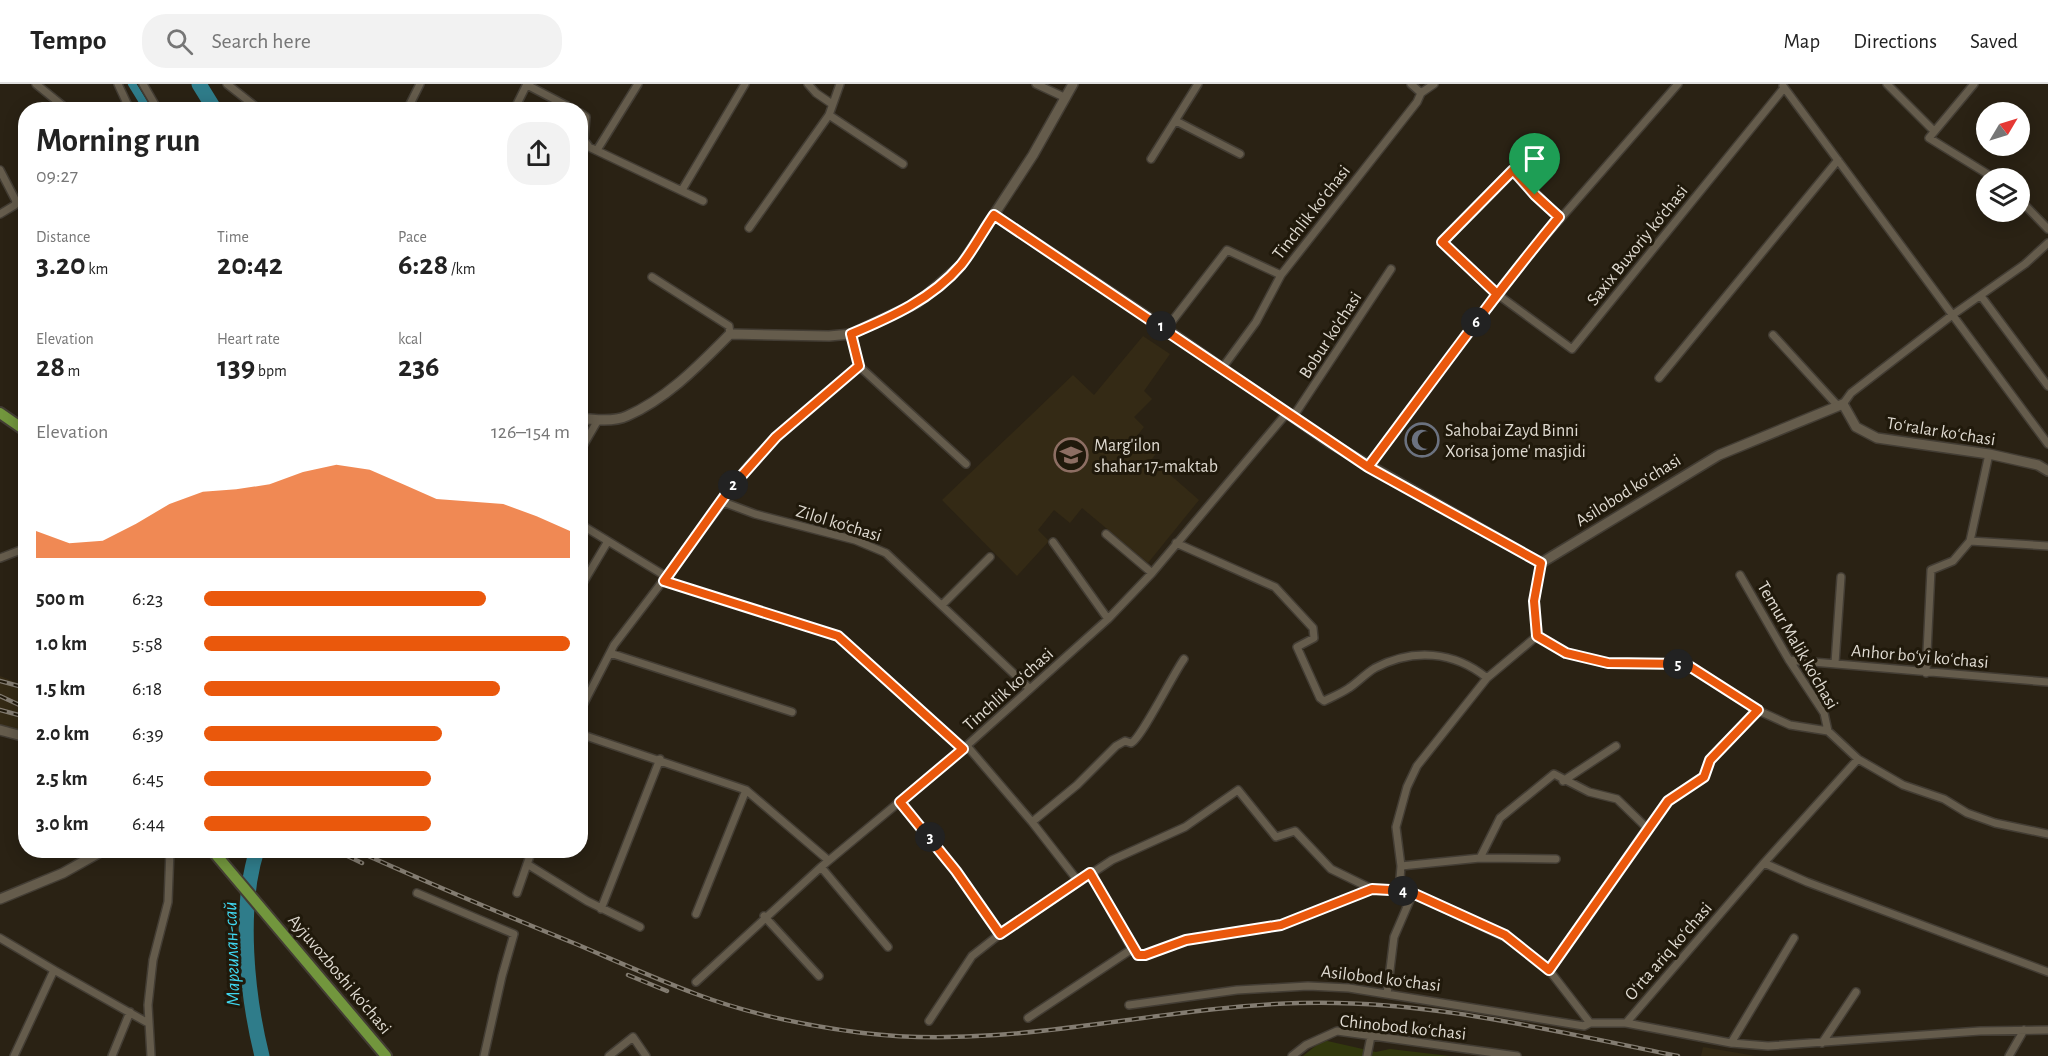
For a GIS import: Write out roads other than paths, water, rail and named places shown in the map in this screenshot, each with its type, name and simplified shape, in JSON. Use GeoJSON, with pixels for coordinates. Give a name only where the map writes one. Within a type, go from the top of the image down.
{"type":"FeatureCollection","features":[{"type":"Feature","properties":{"kind":"main road"},"geometry":{"type":"LineString","coordinates":[[0,413],[18,425]]}},
{"type":"Feature","properties":{"kind":"main road","name":"Ayjuvozboshi ko'chasi"},"geometry":{"type":"LineString","coordinates":[[220,858],[386,1056]]}},
{"type":"Feature","properties":{"kind":"street"},"geometry":{"type":"LineString","coordinates":[[36,84],[58,102]]}},
{"type":"Feature","properties":{"kind":"street"},"geometry":{"type":"LineString","coordinates":[[118,84],[126,102]]}},
{"type":"Feature","properties":{"kind":"street"},"geometry":{"type":"LineString","coordinates":[[143,84],[153,102]]}},
{"type":"Feature","properties":{"kind":"street"},"geometry":{"type":"LineString","coordinates":[[227,84],[250,102]]}},
{"type":"Feature","properties":{"kind":"street"},"geometry":{"type":"LineString","coordinates":[[411,102],[420,84]]}},
{"type":"Feature","properties":{"kind":"street"},"geometry":{"type":"LineString","coordinates":[[518,102],[527,84],[560,102]]}},
{"type":"Feature","properties":{"kind":"street"},"geometry":{"type":"LineString","coordinates":[[597,150],[638,84]]}},
{"type":"Feature","properties":{"kind":"street"},"geometry":{"type":"LineString","coordinates":[[682,190],[745,84]]}},
{"type":"Feature","properties":{"kind":"street"},"geometry":{"type":"LineString","coordinates":[[808,84],[832,104]]}},
{"type":"Feature","properties":{"kind":"street"},"geometry":{"type":"LineString","coordinates":[[749,228],[829,115],[840,84]]}},
{"type":"Feature","properties":{"kind":"street"},"geometry":{"type":"LineString","coordinates":[[1036,84],[1066,98]]}},
{"type":"Feature","properties":{"kind":"street"},"geometry":{"type":"LineString","coordinates":[[588,419],[626,417],[683,381],[730,334],[829,336],[851,334],[917,303],[941,285],[961,265],[1073,84]]}},
{"type":"Feature","properties":{"kind":"street"},"geometry":{"type":"LineString","coordinates":[[1150,159],[1198,84]]}},
{"type":"Feature","properties":{"kind":"street"},"geometry":{"type":"LineString","coordinates":[[1411,84],[1421,93]]}},
{"type":"Feature","properties":{"kind":"street","name":"Tinchlik koʻchasi"},"geometry":{"type":"LineString","coordinates":[[1223,367],[1256,321],[1281,275],[1417,102],[1421,93],[1434,84]]}},
{"type":"Feature","properties":{"kind":"street"},"geometry":{"type":"LineString","coordinates":[[1368,467],[1497,294],[1559,217],[1678,84]]}},
{"type":"Feature","properties":{"kind":"street"},"geometry":{"type":"LineString","coordinates":[[1887,84],[1933,130]]}},
{"type":"Feature","properties":{"kind":"street"},"geometry":{"type":"LineString","coordinates":[[1974,84],[1929,136],[1931,140],[1977,168]]}},
{"type":"Feature","properties":{"kind":"street","name":"Saxix Buxoriy ko‘chasi"},"geometry":{"type":"LineString","coordinates":[[1497,294],[1572,349],[1783,86],[1951,316],[2048,444]]}},
{"type":"Feature","properties":{"kind":"street"},"geometry":{"type":"LineString","coordinates":[[829,115],[903,164]]}},
{"type":"Feature","properties":{"kind":"street"},"geometry":{"type":"LineString","coordinates":[[1176,121],[1240,154]]}},
{"type":"Feature","properties":{"kind":"street"},"geometry":{"type":"LineString","coordinates":[[588,143],[597,150],[703,201]]}},
{"type":"Feature","properties":{"kind":"street"},"geometry":{"type":"LineString","coordinates":[[1659,378],[1838,159]]}},
{"type":"Feature","properties":{"kind":"street"},"geometry":{"type":"LineString","coordinates":[[0,170],[16,201],[15,205],[0,214]]}},
{"type":"Feature","properties":{"kind":"street"},"geometry":{"type":"LineString","coordinates":[[1497,294],[1442,242],[1513,170],[1559,217]]}},
{"type":"Feature","properties":{"kind":"street"},"geometry":{"type":"LineString","coordinates":[[2030,210],[2048,229]]}},
{"type":"Feature","properties":{"kind":"street"},"geometry":{"type":"LineString","coordinates":[[994,215],[1223,367],[1368,467],[1541,563],[1534,601],[1537,636]]}},
{"type":"Feature","properties":{"kind":"street","name":"Asilobod koʻchasi"},"geometry":{"type":"LineString","coordinates":[[1541,563],[1719,454],[1840,405],[1851,393],[1951,316],[2025,264],[2048,243]]}},
{"type":"Feature","properties":{"kind":"street"},"geometry":{"type":"LineString","coordinates":[[1166,329],[1227,250],[1281,275]]}},
{"type":"Feature","properties":{"kind":"street","name":"Bobur ko'chasi"},"geometry":{"type":"LineString","coordinates":[[1290,415],[1391,269]]}},
{"type":"Feature","properties":{"kind":"street"},"geometry":{"type":"LineString","coordinates":[[652,277],[729,326],[730,334]]}},
{"type":"Feature","properties":{"kind":"street"},"geometry":{"type":"LineString","coordinates":[[1981,296],[2048,386]]}},
{"type":"Feature","properties":{"kind":"street"},"geometry":{"type":"LineString","coordinates":[[851,334],[859,366],[966,464]]}},
{"type":"Feature","properties":{"kind":"street"},"geometry":{"type":"LineString","coordinates":[[1773,336],[1840,405]]}},
{"type":"Feature","properties":{"kind":"street"},"geometry":{"type":"LineString","coordinates":[[588,696],[610,654],[723,502],[729,490],[776,437],[859,366]]}},
{"type":"Feature","properties":{"kind":"street","name":"Toʻralar koʻchasi"},"geometry":{"type":"LineString","coordinates":[[1840,405],[1856,427],[1877,438],[1989,454],[2038,465],[2048,471]]}},
{"type":"Feature","properties":{"kind":"street","name":"Tinchlik koʻchasi"},"geometry":{"type":"LineString","coordinates":[[696,982],[764,916],[828,860],[965,748],[1108,619],[1152,573],[1290,415]]}},
{"type":"Feature","properties":{"kind":"street"},"geometry":{"type":"LineString","coordinates":[[588,437],[598,420]]}},
{"type":"Feature","properties":{"kind":"street"},"geometry":{"type":"LineString","coordinates":[[1926,673],[1931,570],[1953,561],[1970,541],[1989,454]]}},
{"type":"Feature","properties":{"kind":"street","name":"Zilol ko‘chasi"},"geometry":{"type":"LineString","coordinates":[[723,502],[755,514],[855,540],[886,553],[1030,689]]}},
{"type":"Feature","properties":{"kind":"street"},"geometry":{"type":"LineString","coordinates":[[588,529],[666,579],[838,636],[965,748],[1032,822],[1078,881]]}},
{"type":"Feature","properties":{"kind":"street"},"geometry":{"type":"LineString","coordinates":[[1106,534],[1152,573]]}},
{"type":"Feature","properties":{"kind":"street"},"geometry":{"type":"LineString","coordinates":[[588,574],[608,540]]}},
{"type":"Feature","properties":{"kind":"street"},"geometry":{"type":"LineString","coordinates":[[1970,541],[2048,546]]}},
{"type":"Feature","properties":{"kind":"street"},"geometry":{"type":"LineString","coordinates":[[1053,542],[1108,619]]}},
{"type":"Feature","properties":{"kind":"street"},"geometry":{"type":"LineString","coordinates":[[1176,543],[1256,577],[1287,598],[1313,628],[1314,638],[1297,647],[1320,698],[1324,700],[1348,689],[1375,669],[1419,653],[1471,664],[1487,678]]}},
{"type":"Feature","properties":{"kind":"street"},"geometry":{"type":"LineString","coordinates":[[0,558],[18,552]]}},
{"type":"Feature","properties":{"kind":"street"},"geometry":{"type":"LineString","coordinates":[[942,605],[990,557]]}},
{"type":"Feature","properties":{"kind":"street","name":"Temur Malik ko'chasi"},"geometry":{"type":"LineString","coordinates":[[1740,575],[1789,660],[1824,713],[1828,731]]}},
{"type":"Feature","properties":{"kind":"street","name":"Temur Malik ko'chasi"},"geometry":{"type":"LineString","coordinates":[[1835,663],[1840,577]]}},
{"type":"Feature","properties":{"kind":"street"},"geometry":{"type":"LineString","coordinates":[[1399,891],[1401,866],[1396,827],[1407,787],[1418,766],[1487,678],[1537,636]]}},
{"type":"Feature","properties":{"kind":"street"},"geometry":{"type":"LineString","coordinates":[[1537,636],[1566,653],[1608,663],[1686,664],[1758,710],[1790,725],[1828,731],[1858,759],[1903,785],[1944,799],[1967,813],[1995,823],[2048,834]]}},
{"type":"Feature","properties":{"kind":"street"},"geometry":{"type":"LineString","coordinates":[[610,654],[792,712]]}},
{"type":"Feature","properties":{"kind":"street"},"geometry":{"type":"LineString","coordinates":[[1032,822],[1077,784],[1116,746],[1125,741],[1131,743],[1140,736],[1159,698],[1184,659]]}},
{"type":"Feature","properties":{"kind":"street","name":"Anhor boʻyi koʻchasi"},"geometry":{"type":"LineString","coordinates":[[1789,660],[2048,682]]}},
{"type":"Feature","properties":{"kind":"street"},"geometry":{"type":"LineString","coordinates":[[1549,970],[1668,801],[1704,777],[1710,760],[1758,710]]}},
{"type":"Feature","properties":{"kind":"street"},"geometry":{"type":"LineString","coordinates":[[0,730],[18,735]]}},
{"type":"Feature","properties":{"kind":"street"},"geometry":{"type":"LineString","coordinates":[[588,737],[632,753],[660,759],[746,790],[828,860]]}},
{"type":"Feature","properties":{"kind":"street"},"geometry":{"type":"LineString","coordinates":[[1563,781],[1616,746]]}},
{"type":"Feature","properties":{"kind":"street"},"geometry":{"type":"LineString","coordinates":[[602,909],[660,759]]}},
{"type":"Feature","properties":{"kind":"street","name":"Oʻrta ariq koʻchasi"},"geometry":{"type":"LineString","coordinates":[[1858,759],[1764,863],[1626,1023],[1731,1043],[1768,1046],[1980,1031],[2048,1030]]}},
{"type":"Feature","properties":{"kind":"street"},"geometry":{"type":"LineString","coordinates":[[1480,858],[1500,818],[1554,774],[1563,781],[1589,792],[1617,799],[1647,828]]}},
{"type":"Feature","properties":{"kind":"street"},"geometry":{"type":"LineString","coordinates":[[696,914],[746,790]]}},
{"type":"Feature","properties":{"kind":"street"},"geometry":{"type":"LineString","coordinates":[[929,1021],[972,956],[1000,934],[1090,873],[1112,860],[1185,827],[1238,790],[1276,837],[1295,831],[1331,869],[1372,889],[1413,893],[1505,935],[1549,970],[1590,1023]]}},
{"type":"Feature","properties":{"kind":"street"},"geometry":{"type":"LineString","coordinates":[[900,802],[956,871],[1000,934]]}},
{"type":"Feature","properties":{"kind":"street"},"geometry":{"type":"LineString","coordinates":[[0,899],[63,873],[90,858]]}},
{"type":"Feature","properties":{"kind":"street"},"geometry":{"type":"LineString","coordinates":[[151,1056],[152,1042],[148,1023],[153,960],[168,902],[170,858]]}},
{"type":"Feature","properties":{"kind":"street"},"geometry":{"type":"LineString","coordinates":[[517,893],[529,858]]}},
{"type":"Feature","properties":{"kind":"street"},"geometry":{"type":"LineString","coordinates":[[1401,866],[1480,858],[1556,859]]}},
{"type":"Feature","properties":{"kind":"street"},"geometry":{"type":"LineString","coordinates":[[1764,863],[1807,882],[2048,972]]}},
{"type":"Feature","properties":{"kind":"street"},"geometry":{"type":"LineString","coordinates":[[527,864],[602,909],[640,927]]}},
{"type":"Feature","properties":{"kind":"street"},"geometry":{"type":"LineString","coordinates":[[820,867],[888,947]]}},
{"type":"Feature","properties":{"kind":"street"},"geometry":{"type":"LineString","coordinates":[[1090,873],[1132,949],[1138,955],[1145,955],[1186,940],[1281,925],[1372,889]]}},
{"type":"Feature","properties":{"kind":"street"},"geometry":{"type":"LineString","coordinates":[[417,893],[514,934],[484,1056]]}},
{"type":"Feature","properties":{"kind":"street"},"geometry":{"type":"LineString","coordinates":[[1387,994],[1393,943],[1413,893]]}},
{"type":"Feature","properties":{"kind":"street"},"geometry":{"type":"LineString","coordinates":[[764,916],[819,976]]}},
{"type":"Feature","properties":{"kind":"street"},"geometry":{"type":"LineString","coordinates":[[0,938],[148,1023]]}},
{"type":"Feature","properties":{"kind":"street"},"geometry":{"type":"LineString","coordinates":[[1731,1043],[1794,938]]}},
{"type":"Feature","properties":{"kind":"street"},"geometry":{"type":"LineString","coordinates":[[1028,1018],[1132,949]]}},
{"type":"Feature","properties":{"kind":"street"},"geometry":{"type":"LineString","coordinates":[[14,1056],[54,970]]}},
{"type":"Feature","properties":{"kind":"street","name":"Asilobod koʻchasi"},"geometry":{"type":"LineString","coordinates":[[1129,1005],[1275,986],[1349,988],[1584,1026],[1590,1023],[1626,1023]]}},
{"type":"Feature","properties":{"kind":"street"},"geometry":{"type":"LineString","coordinates":[[1822,1043],[1856,992]]}},
{"type":"Feature","properties":{"kind":"street"},"geometry":{"type":"LineString","coordinates":[[112,1056],[130,1012]]}},
{"type":"Feature","properties":{"kind":"street"},"geometry":{"type":"LineString","coordinates":[[2008,1056],[2024,1030]]}},
{"type":"Feature","properties":{"kind":"street","name":"Chinobod koʻchasi"},"geometry":{"type":"LineString","coordinates":[[1292,1056],[1306,1045],[1337,1031],[1517,1056]]}},
{"type":"Feature","properties":{"kind":"street"},"geometry":{"type":"LineString","coordinates":[[1367,1056],[1371,1036]]}},
{"type":"Feature","properties":{"kind":"street"},"geometry":{"type":"LineString","coordinates":[[609,1056],[633,1037],[646,1056]]}},
{"type":"Feature","properties":{"kind":"waterway"},"geometry":{"type":"LineString","coordinates":[[132,84],[143,102]]}},
{"type":"Feature","properties":{"kind":"waterway","name":"Маргилан-сай"},"geometry":{"type":"LineString","coordinates":[[199,84],[210,102]]}},
{"type":"Feature","properties":{"kind":"waterway","name":"Маргилан-сай"},"geometry":{"type":"LineString","coordinates":[[255,858],[248,899],[247,953],[252,1007],[262,1056]]}},
{"type":"Feature","properties":{"kind":"railway"},"geometry":{"type":"LineString","coordinates":[[0,681],[18,686]]}},
{"type":"Feature","properties":{"kind":"railway"},"geometry":{"type":"LineString","coordinates":[[0,696],[18,704]]}},
{"type":"Feature","properties":{"kind":"railway"},"geometry":{"type":"LineString","coordinates":[[0,710],[18,715]]}},
{"type":"Feature","properties":{"kind":"railway"},"geometry":{"type":"LineString","coordinates":[[352,858],[362,863]]}},
{"type":"Feature","properties":{"kind":"railway"},"geometry":{"type":"LineString","coordinates":[[373,858],[696,994],[757,1013],[842,1030],[918,1037],[973,1036],[1027,1032],[1244,1006],[1347,1003],[1442,1011],[1537,1027],[1678,1056]]}},
{"type":"Feature","properties":{"kind":"railway"},"geometry":{"type":"LineString","coordinates":[[628,975],[667,991]]}},
{"type":"Feature","properties":{"kind":"place","name":"Sahobai Zayd Binni Xorisa jome' masjidi"},"geometry":{"type":"Point","coordinates":[1422,440]}},
{"type":"Feature","properties":{"kind":"place","name":"Marg'ilon shahar 17-maktab"},"geometry":{"type":"Point","coordinates":[1071,455]}}]}
